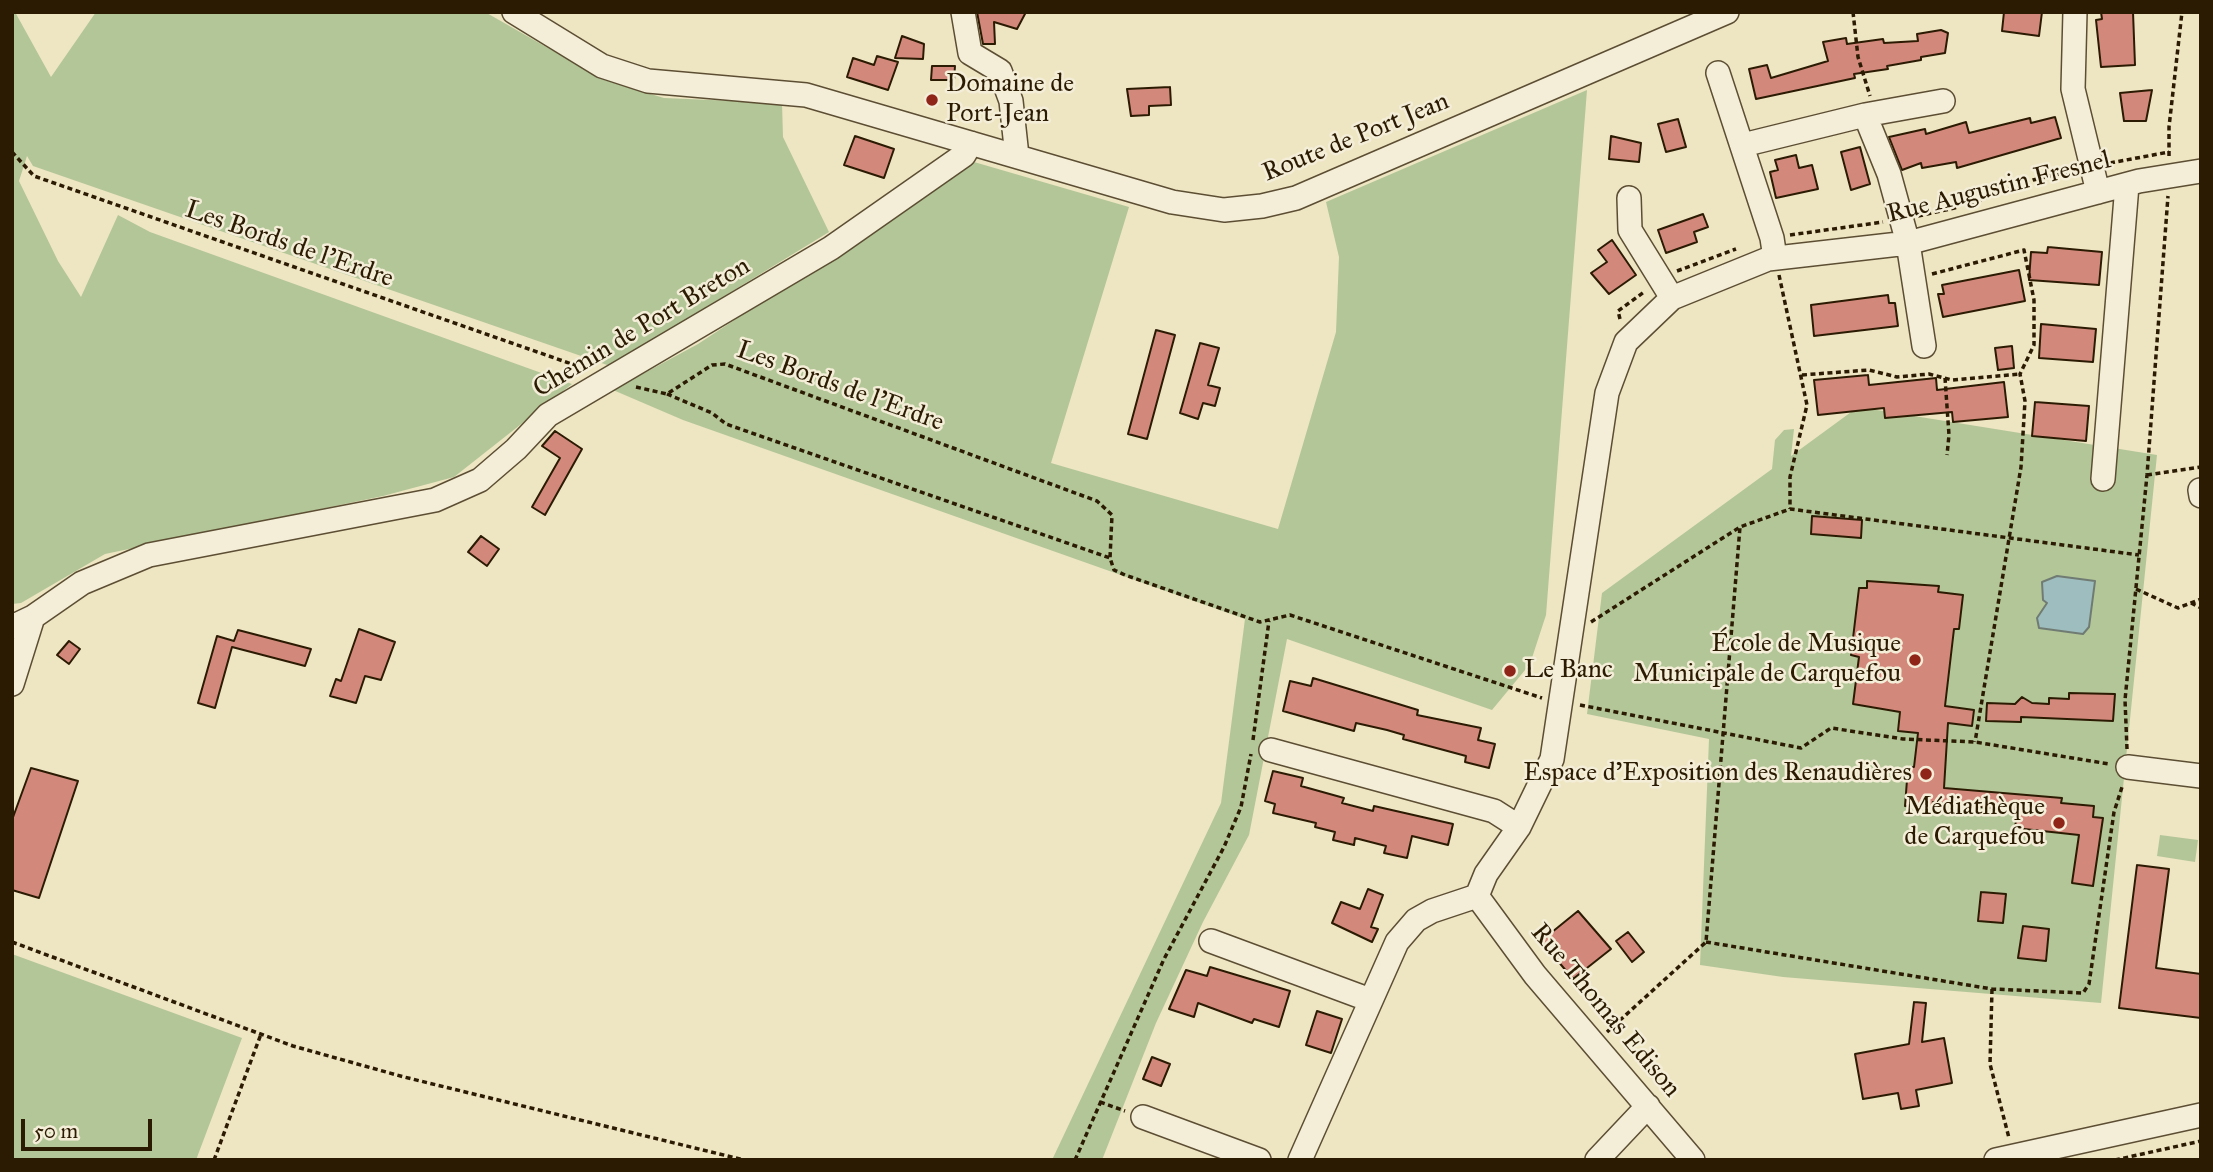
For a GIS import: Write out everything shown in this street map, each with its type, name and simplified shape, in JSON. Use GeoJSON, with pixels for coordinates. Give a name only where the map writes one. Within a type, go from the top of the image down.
{"type":"FeatureCollection","features":[{"type":"Feature","properties":{"kind":"street","name":"Route de Port Jean"},"geometry":{"type":"LineString","coordinates":[[514,12],[602,66],[648,81],[806,94],[1198,207],[1224,210],[1262,206],[1296,198],[1679,22],[1727,12]]}},
{"type":"Feature","properties":{"kind":"street"},"geometry":{"type":"LineString","coordinates":[[963,12],[970,53],[1000,71],[1011,102],[1017,156]]}},
{"type":"Feature","properties":{"kind":"street"},"geometry":{"type":"LineString","coordinates":[[2075,12],[2073,89],[2098,192]]}},
{"type":"Feature","properties":{"kind":"street"},"geometry":{"type":"LineString","coordinates":[[1718,73],[1774,248]]}},
{"type":"Feature","properties":{"kind":"street"},"geometry":{"type":"LineString","coordinates":[[1743,145],[1870,114],[1943,101]]}},
{"type":"Feature","properties":{"kind":"street"},"geometry":{"type":"LineString","coordinates":[[1870,114],[1908,243],[1924,346]]}},
{"type":"Feature","properties":{"kind":"street","name":"Chemin de Port Breton"},"geometry":{"type":"LineString","coordinates":[[22,622],[82,583],[149,555],[435,500],[480,480],[516,449],[548,415],[831,248],[964,155],[971,143]]}},
{"type":"Feature","properties":{"kind":"street","name":"Rue Augustin Fresnel"},"geometry":{"type":"LineString","coordinates":[[1626,342],[1667,289],[1692,287],[1774,248],[1908,243],[2098,192],[2201,171]]}},
{"type":"Feature","properties":{"kind":"street"},"geometry":{"type":"LineString","coordinates":[[2102,479],[2127,185]]}},
{"type":"Feature","properties":{"kind":"street"},"geometry":{"type":"LineString","coordinates":[[1629,198],[1630,230],[1667,289]]}},
{"type":"Feature","properties":{"kind":"street"},"geometry":{"type":"LineString","coordinates":[[1300,1160],[1397,942],[1416,920],[1432,911],[1477,896],[1486,874],[1519,827],[1552,759],[1607,393],[1626,342]]}},
{"type":"Feature","properties":{"kind":"street"},"geometry":{"type":"LineString","coordinates":[[12,684],[22,622]]}},
{"type":"Feature","properties":{"kind":"street"},"geometry":{"type":"LineString","coordinates":[[1271,750],[1494,811],[1519,827]]}},
{"type":"Feature","properties":{"kind":"street"},"geometry":{"type":"LineString","coordinates":[[2128,767],[2201,776]]}},
{"type":"Feature","properties":{"kind":"street","name":"Rue Thomas Edison"},"geometry":{"type":"LineString","coordinates":[[1477,896],[1535,975],[1693,1160]]}},
{"type":"Feature","properties":{"kind":"street"},"geometry":{"type":"LineString","coordinates":[[1211,941],[1370,1000]]}},
{"type":"Feature","properties":{"kind":"street"},"geometry":{"type":"LineString","coordinates":[[1597,1160],[1648,1106]]}},
{"type":"Feature","properties":{"kind":"street"},"geometry":{"type":"LineString","coordinates":[[2005,1158],[2201,1115]]}},
{"type":"Feature","properties":{"kind":"street"},"geometry":{"type":"LineString","coordinates":[[1143,1117],[1259,1160]]}},
{"type":"Feature","properties":{"kind":"path"},"geometry":{"type":"LineString","coordinates":[[1853,12],[1858,57],[1870,114]]}},
{"type":"Feature","properties":{"kind":"path"},"geometry":{"type":"LineString","coordinates":[[1706,942],[1992,989],[2082,993],[2089,984],[2114,812],[2128,767],[2125,700],[2147,475],[2170,176],[2169,152],[2182,12]]}},
{"type":"Feature","properties":{"kind":"path","name":"Les Bords de l'Erdre"},"geometry":{"type":"LineString","coordinates":[[12,152],[34,176],[656,394],[667,394],[712,365],[725,364],[1097,501],[1112,516],[1110,558]]}},
{"type":"Feature","properties":{"kind":"path"},"geometry":{"type":"LineString","coordinates":[[1790,509],[1790,477],[1807,405],[1774,248],[1836,226],[1902,220],[1968,205],[2033,180],[2169,152]]}},
{"type":"Feature","properties":{"kind":"path"},"geometry":{"type":"LineString","coordinates":[[1626,342],[1618,311],[1667,289],[1686,266],[1741,247]]}},
{"type":"Feature","properties":{"kind":"path"},"geometry":{"type":"LineString","coordinates":[[1913,278],[2024,250],[2034,300],[2034,345],[2020,374],[2025,401],[2022,454],[1975,742]]}},
{"type":"Feature","properties":{"kind":"path"},"geometry":{"type":"LineString","coordinates":[[1802,375],[1869,370],[1897,377],[1929,374],[1945,378],[2020,374]]}},
{"type":"Feature","properties":{"kind":"path"},"geometry":{"type":"LineString","coordinates":[[1945,378],[1949,435],[1947,455]]}},
{"type":"Feature","properties":{"kind":"path"},"geometry":{"type":"LineString","coordinates":[[667,394],[712,412],[726,424],[1110,558],[1114,570],[1125,575],[1260,622],[1290,615],[1561,701],[1801,748],[1831,728],[1903,739],[1975,742],[2128,767]]}},
{"type":"Feature","properties":{"kind":"path"},"geometry":{"type":"LineString","coordinates":[[2147,475],[2201,467]]}},
{"type":"Feature","properties":{"kind":"path"},"geometry":{"type":"LineString","coordinates":[[1569,637],[1740,527],[1790,509],[2139,555]]}},
{"type":"Feature","properties":{"kind":"path"},"geometry":{"type":"LineString","coordinates":[[1593,1043],[1706,942],[1740,527]]}},
{"type":"Feature","properties":{"kind":"path"},"geometry":{"type":"LineString","coordinates":[[2136,589],[2178,608],[2201,599]]}},
{"type":"Feature","properties":{"kind":"path"},"geometry":{"type":"LineString","coordinates":[[2191,603],[2201,608]]}},
{"type":"Feature","properties":{"kind":"path"},"geometry":{"type":"LineString","coordinates":[[1075,1160],[1164,959],[1224,848],[1241,807],[1269,621]]}},
{"type":"Feature","properties":{"kind":"path"},"geometry":{"type":"LineString","coordinates":[[12,942],[261,1034],[404,1077],[744,1160]]}},
{"type":"Feature","properties":{"kind":"path"},"geometry":{"type":"LineString","coordinates":[[1992,989],[1990,1064],[2005,1158]]}},
{"type":"Feature","properties":{"kind":"path"},"geometry":{"type":"LineString","coordinates":[[214,1160],[261,1034]]}},
{"type":"Feature","properties":{"kind":"path"},"geometry":{"type":"LineString","coordinates":[[1100,1102],[1143,1117]]}},
{"type":"Feature","properties":{"kind":"path"},"geometry":{"type":"LineString","coordinates":[[2115,1160],[2201,1141]]}},
{"type":"Feature","properties":{"kind":"green space"},"geometry":{"type":"Polygon","coordinates":[[[12,12],[15,12],[51,77],[96,12],[485,12],[604,80],[664,98],[782,103],[783,137],[829,232],[610,366],[33,166],[27,156],[19,181],[58,261],[81,297],[118,215],[150,232],[572,384],[454,477],[383,496],[105,554],[21,603],[12,604],[12,12]]]}},
{"type":"Feature","properties":{"kind":"green space"},"geometry":{"type":"Polygon","coordinates":[[[1587,90],[1546,615],[1530,664],[1492,710],[1287,639],[1249,835],[1203,922],[1156,1023],[1102,1160],[1052,1160],[1221,803],[1245,619],[683,420],[613,390],[698,344],[974,162],[1129,207],[1051,463],[1278,529],[1336,332],[1339,257],[1326,202],[1587,90]]]}},
{"type":"Feature","properties":{"kind":"green space"},"geometry":{"type":"Polygon","coordinates":[[[1858,407],[2157,455],[2101,1003],[1783,977],[1700,965],[1709,739],[1587,714],[1602,593],[1772,469],[1775,440],[1784,430],[1794,429],[1791,456],[1858,407]]]}},
{"type":"Feature","properties":{"kind":"green space"},"geometry":{"type":"Polygon","coordinates":[[[2160,835],[2198,840],[2195,862],[2157,856],[2160,835]]]}},
{"type":"Feature","properties":{"kind":"green space"},"geometry":{"type":"Polygon","coordinates":[[[12,954],[242,1038],[196,1160],[12,1160],[12,954]]]}},
{"type":"Feature","properties":{"kind":"water"},"geometry":{"type":"Polygon","coordinates":[[[2057,576],[2095,581],[2089,627],[2083,634],[2039,628],[2037,618],[2047,603],[2043,600],[2042,582],[2057,576]]]}},
{"type":"Feature","properties":{"kind":"building"},"geometry":{"type":"Polygon","coordinates":[[[977,12],[1026,12],[1017,29],[994,22],[995,44],[983,44],[977,12]]]}},
{"type":"Feature","properties":{"kind":"building"},"geometry":{"type":"Polygon","coordinates":[[[2004,12],[2042,12],[2039,36],[2002,31],[2004,12]]]}},
{"type":"Feature","properties":{"kind":"building"},"geometry":{"type":"Polygon","coordinates":[[[2101,12],[2133,12],[2135,65],[2101,67],[2096,20],[2102,19],[2101,12]]]}},
{"type":"Feature","properties":{"kind":"building"},"geometry":{"type":"Polygon","coordinates":[[[1941,30],[1948,33],[1945,53],[1887,66],[1888,69],[1854,74],[1855,78],[1756,99],[1749,69],[1767,65],[1771,78],[1828,61],[1823,42],[1846,38],[1847,44],[1883,39],[1884,43],[1918,41],[1917,34],[1941,30]]]}},
{"type":"Feature","properties":{"kind":"building"},"geometry":{"type":"Polygon","coordinates":[[[902,36],[924,44],[923,59],[895,58],[902,36]]]}},
{"type":"Feature","properties":{"kind":"building"},"geometry":{"type":"Polygon","coordinates":[[[877,56],[898,62],[888,90],[847,77],[853,58],[874,65],[877,56]]]}},
{"type":"Feature","properties":{"kind":"building"},"geometry":{"type":"Polygon","coordinates":[[[932,66],[955,66],[954,80],[931,80],[932,66]]]}},
{"type":"Feature","properties":{"kind":"building"},"geometry":{"type":"Polygon","coordinates":[[[1170,87],[1171,105],[1149,106],[1149,115],[1131,116],[1127,89],[1170,87]]]}},
{"type":"Feature","properties":{"kind":"building"},"geometry":{"type":"Polygon","coordinates":[[[2152,90],[2146,121],[2124,121],[2120,93],[2152,90]]]}},
{"type":"Feature","properties":{"kind":"building"},"geometry":{"type":"Polygon","coordinates":[[[2055,117],[2061,138],[1957,168],[1956,162],[1922,168],[1921,163],[1902,170],[1889,137],[1925,129],[1926,134],[1966,122],[1969,133],[2030,118],[2031,123],[2055,117]]]}},
{"type":"Feature","properties":{"kind":"building"},"geometry":{"type":"Polygon","coordinates":[[[1678,119],[1686,147],[1666,152],[1658,124],[1678,119]]]}},
{"type":"Feature","properties":{"kind":"building"},"geometry":{"type":"Polygon","coordinates":[[[855,136],[894,149],[884,178],[844,165],[855,136]]]}},
{"type":"Feature","properties":{"kind":"building"},"geometry":{"type":"Polygon","coordinates":[[[1611,136],[1641,143],[1639,162],[1609,159],[1611,136]]]}},
{"type":"Feature","properties":{"kind":"building"},"geometry":{"type":"Polygon","coordinates":[[[1860,147],[1870,184],[1851,190],[1841,152],[1860,147]]]}},
{"type":"Feature","properties":{"kind":"building"},"geometry":{"type":"Polygon","coordinates":[[[1796,155],[1799,168],[1812,165],[1818,189],[1776,198],[1770,172],[1778,170],[1775,160],[1796,155]]]}},
{"type":"Feature","properties":{"kind":"building"},"geometry":{"type":"Polygon","coordinates":[[[1703,214],[1708,227],[1694,232],[1697,242],[1666,253],[1658,230],[1703,214]]]}},
{"type":"Feature","properties":{"kind":"building"},"geometry":{"type":"Polygon","coordinates":[[[1612,240],[1636,275],[1609,294],[1591,273],[1607,262],[1598,250],[1612,240]]]}},
{"type":"Feature","properties":{"kind":"building"},"geometry":{"type":"Polygon","coordinates":[[[2048,247],[2102,252],[2099,285],[2029,280],[2031,252],[2047,253],[2048,247]]]}},
{"type":"Feature","properties":{"kind":"building"},"geometry":{"type":"Polygon","coordinates":[[[2019,270],[2025,301],[1943,317],[1938,294],[1944,294],[1942,285],[2019,270]]]}},
{"type":"Feature","properties":{"kind":"building"},"geometry":{"type":"Polygon","coordinates":[[[1888,295],[1889,303],[1895,303],[1898,326],[1814,336],[1811,305],[1888,295]]]}},
{"type":"Feature","properties":{"kind":"building"},"geometry":{"type":"Polygon","coordinates":[[[2041,324],[2096,329],[2093,362],[2039,358],[2041,324]]]}},
{"type":"Feature","properties":{"kind":"building"},"geometry":{"type":"Polygon","coordinates":[[[1156,330],[1175,335],[1147,439],[1128,434],[1156,330]]]}},
{"type":"Feature","properties":{"kind":"building"},"geometry":{"type":"Polygon","coordinates":[[[1200,343],[1219,348],[1208,385],[1220,388],[1215,406],[1203,403],[1198,419],[1180,413],[1200,343]]]}},
{"type":"Feature","properties":{"kind":"building"},"geometry":{"type":"Polygon","coordinates":[[[2012,346],[2014,368],[1998,370],[1995,348],[2012,346]]]}},
{"type":"Feature","properties":{"kind":"building"},"geometry":{"type":"Polygon","coordinates":[[[1868,375],[1869,385],[1936,378],[1937,390],[2004,382],[2008,417],[1953,422],[1952,412],[1885,418],[1884,408],[1818,415],[1814,380],[1868,375]]]}},
{"type":"Feature","properties":{"kind":"building"},"geometry":{"type":"Polygon","coordinates":[[[2035,402],[2089,406],[2086,441],[2032,436],[2035,402]]]}},
{"type":"Feature","properties":{"kind":"building"},"geometry":{"type":"Polygon","coordinates":[[[555,431],[582,449],[545,515],[532,507],[560,458],[542,446],[555,431]]]}},
{"type":"Feature","properties":{"kind":"building"},"geometry":{"type":"Polygon","coordinates":[[[1812,516],[1862,520],[1861,538],[1811,534],[1812,516]]]}},
{"type":"Feature","properties":{"kind":"building"},"geometry":{"type":"Polygon","coordinates":[[[481,536],[499,549],[487,566],[468,552],[481,536]]]}},
{"type":"Feature","properties":{"kind":"building"},"geometry":{"type":"Polygon","coordinates":[[[1867,581],[1939,586],[1938,592],[1963,595],[1959,629],[1954,629],[1945,706],[1974,710],[1972,726],[1948,723],[1944,788],[2062,798],[2061,803],[2094,806],[2093,817],[2103,818],[2093,886],[2072,883],[2079,835],[2015,828],[2017,811],[1933,802],[1932,809],[1905,806],[1908,767],[1914,767],[1918,733],[1898,731],[1900,712],[1853,704],[1859,657],[1851,655],[1859,588],[1867,588],[1867,581]]]}},
{"type":"Feature","properties":{"kind":"building"},"geometry":{"type":"Polygon","coordinates":[[[359,629],[395,642],[381,680],[365,676],[356,703],[330,696],[336,679],[341,681],[359,629]]]}},
{"type":"Feature","properties":{"kind":"building"},"geometry":{"type":"Polygon","coordinates":[[[238,630],[311,649],[305,666],[232,647],[215,708],[198,703],[217,636],[234,641],[238,630]]]}},
{"type":"Feature","properties":{"kind":"building"},"geometry":{"type":"Polygon","coordinates":[[[69,641],[80,649],[69,664],[57,655],[69,641]]]}},
{"type":"Feature","properties":{"kind":"building"},"geometry":{"type":"Polygon","coordinates":[[[1313,678],[1418,710],[1417,715],[1481,728],[1478,740],[1495,744],[1489,768],[1465,762],[1466,756],[1403,739],[1404,735],[1387,730],[1356,723],[1354,731],[1283,711],[1290,681],[1311,686],[1313,678]]]}},
{"type":"Feature","properties":{"kind":"building"},"geometry":{"type":"Polygon","coordinates":[[[2069,693],[2115,694],[2113,721],[2021,717],[2021,722],[1986,721],[1987,703],[2015,704],[2022,697],[2032,703],[2049,704],[2049,698],[2069,699],[2069,693]]]}},
{"type":"Feature","properties":{"kind":"building"},"geometry":{"type":"Polygon","coordinates":[[[31,768],[78,781],[39,898],[12,890],[12,820],[31,768]]]}},
{"type":"Feature","properties":{"kind":"building"},"geometry":{"type":"Polygon","coordinates":[[[1273,771],[1303,778],[1301,786],[1344,798],[1342,803],[1373,811],[1374,806],[1453,824],[1448,845],[1412,836],[1407,858],[1384,853],[1386,846],[1355,838],[1354,845],[1333,840],[1335,832],[1315,827],[1316,823],[1273,813],[1275,804],[1265,801],[1273,771]]]}},
{"type":"Feature","properties":{"kind":"building"},"geometry":{"type":"Polygon","coordinates":[[[2137,865],[2169,869],[2156,968],[2201,974],[2201,1018],[2119,1008],[2137,865]]]}},
{"type":"Feature","properties":{"kind":"building"},"geometry":{"type":"Polygon","coordinates":[[[1368,889],[1383,895],[1371,927],[1378,929],[1372,942],[1332,923],[1341,902],[1360,909],[1368,889]]]}},
{"type":"Feature","properties":{"kind":"building"},"geometry":{"type":"Polygon","coordinates":[[[1981,892],[2006,894],[2003,923],[1978,921],[1981,892]]]}},
{"type":"Feature","properties":{"kind":"building"},"geometry":{"type":"Polygon","coordinates":[[[1578,911],[1611,949],[1573,979],[1541,941],[1578,911]]]}},
{"type":"Feature","properties":{"kind":"building"},"geometry":{"type":"Polygon","coordinates":[[[2023,926],[2049,929],[2046,961],[2018,958],[2023,926]]]}},
{"type":"Feature","properties":{"kind":"building"},"geometry":{"type":"Polygon","coordinates":[[[1628,932],[1644,952],[1632,962],[1616,941],[1628,932]]]}},
{"type":"Feature","properties":{"kind":"building"},"geometry":{"type":"Polygon","coordinates":[[[1210,967],[1290,991],[1279,1027],[1254,1019],[1252,1023],[1198,1003],[1194,1017],[1169,1009],[1186,970],[1207,976],[1210,967]]]}},
{"type":"Feature","properties":{"kind":"building"},"geometry":{"type":"Polygon","coordinates":[[[1914,1002],[1926,1003],[1922,1042],[1944,1038],[1952,1083],[1916,1090],[1919,1106],[1901,1109],[1898,1093],[1863,1099],[1855,1054],[1909,1044],[1914,1002]]]}},
{"type":"Feature","properties":{"kind":"building"},"geometry":{"type":"Polygon","coordinates":[[[1317,1011],[1342,1019],[1331,1053],[1306,1045],[1317,1011]]]}},
{"type":"Feature","properties":{"kind":"building"},"geometry":{"type":"Polygon","coordinates":[[[1152,1057],[1170,1064],[1161,1086],[1143,1079],[1152,1057]]]}},
{"type":"Feature","properties":{"kind":"place","name":"Domaine de Port-Jean"},"geometry":{"type":"Point","coordinates":[932,100]}},
{"type":"Feature","properties":{"kind":"place","name":"École de Musique Municipale de Carquefou"},"geometry":{"type":"Point","coordinates":[1915,660]}},
{"type":"Feature","properties":{"kind":"place","name":"Le Banc"},"geometry":{"type":"Point","coordinates":[1510,671]}},
{"type":"Feature","properties":{"kind":"place","name":"Espace d'Exposition des Renaudières"},"geometry":{"type":"Point","coordinates":[1926,774]}},
{"type":"Feature","properties":{"kind":"place","name":"Médiathèque de Carquefou"},"geometry":{"type":"Point","coordinates":[2059,823]}}]}
